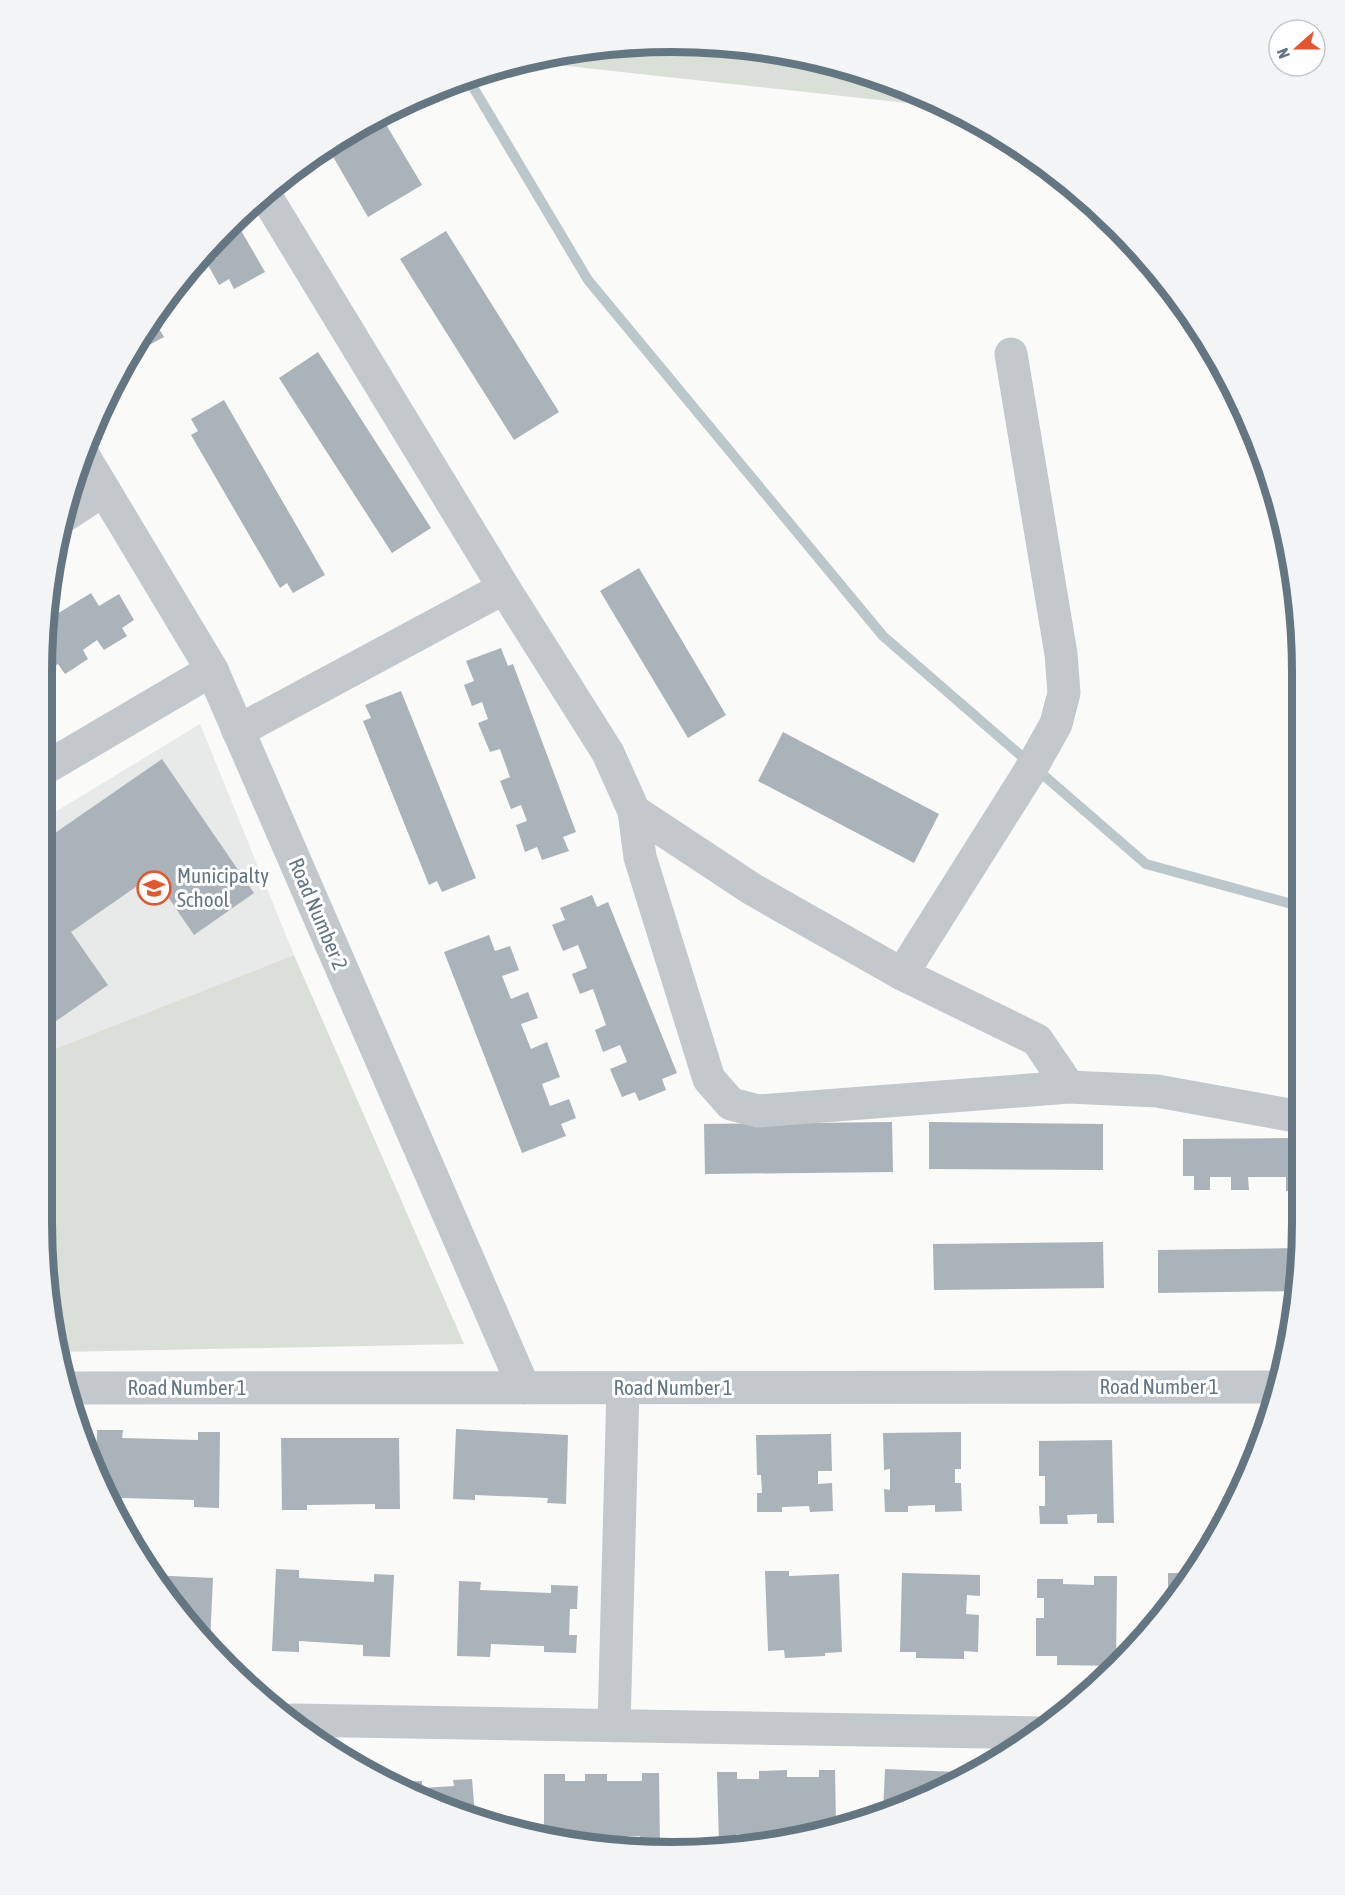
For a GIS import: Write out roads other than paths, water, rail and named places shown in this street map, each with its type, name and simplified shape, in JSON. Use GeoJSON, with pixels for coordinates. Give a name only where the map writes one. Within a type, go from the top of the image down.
{"type":"FeatureCollection","features":[{"type":"Feature","properties":{"kind":"street"},"geometry":{"type":"LineString","coordinates":[[269,202],[504,588],[608,753],[634,811],[640,857],[709,1079],[731,1104],[758,1111],[1070,1087],[1156,1091],[1292,1115]]}},
{"type":"Feature","properties":{"kind":"street"},"geometry":{"type":"LineString","coordinates":[[902,974],[1028,774],[1056,724],[1064,693],[1061,654],[1011,354]]}},
{"type":"Feature","properties":{"kind":"street","name":"Road Number 2"},"geometry":{"type":"LineString","coordinates":[[89,464],[212,670],[524,1388]]}},
{"type":"Feature","properties":{"kind":"street"},"geometry":{"type":"LineString","coordinates":[[75,509],[104,490]]}},
{"type":"Feature","properties":{"kind":"street"},"geometry":{"type":"LineString","coordinates":[[238,731],[504,588]]}},
{"type":"Feature","properties":{"kind":"street"},"geometry":{"type":"LineString","coordinates":[[52,764],[212,670]]}},
{"type":"Feature","properties":{"kind":"street"},"geometry":{"type":"LineString","coordinates":[[634,811],[752,889],[902,974],[1037,1040],[1070,1087]]}},
{"type":"Feature","properties":{"kind":"street","name":"Road Number 1"},"geometry":{"type":"LineString","coordinates":[[75,1388],[1270,1387]]}},
{"type":"Feature","properties":{"kind":"street"},"geometry":{"type":"LineString","coordinates":[[614,1726],[623,1388]]}},
{"type":"Feature","properties":{"kind":"street"},"geometry":{"type":"LineString","coordinates":[[304,1720],[1024,1733]]}},
{"type":"Feature","properties":{"kind":"waterway"},"geometry":{"type":"LineString","coordinates":[[472,85],[588,280],[883,636],[1146,864],[1292,904]]}},
{"type":"Feature","properties":{"kind":"place","name":"Municipalty School"},"geometry":{"type":"Point","coordinates":[154,888]}}]}
